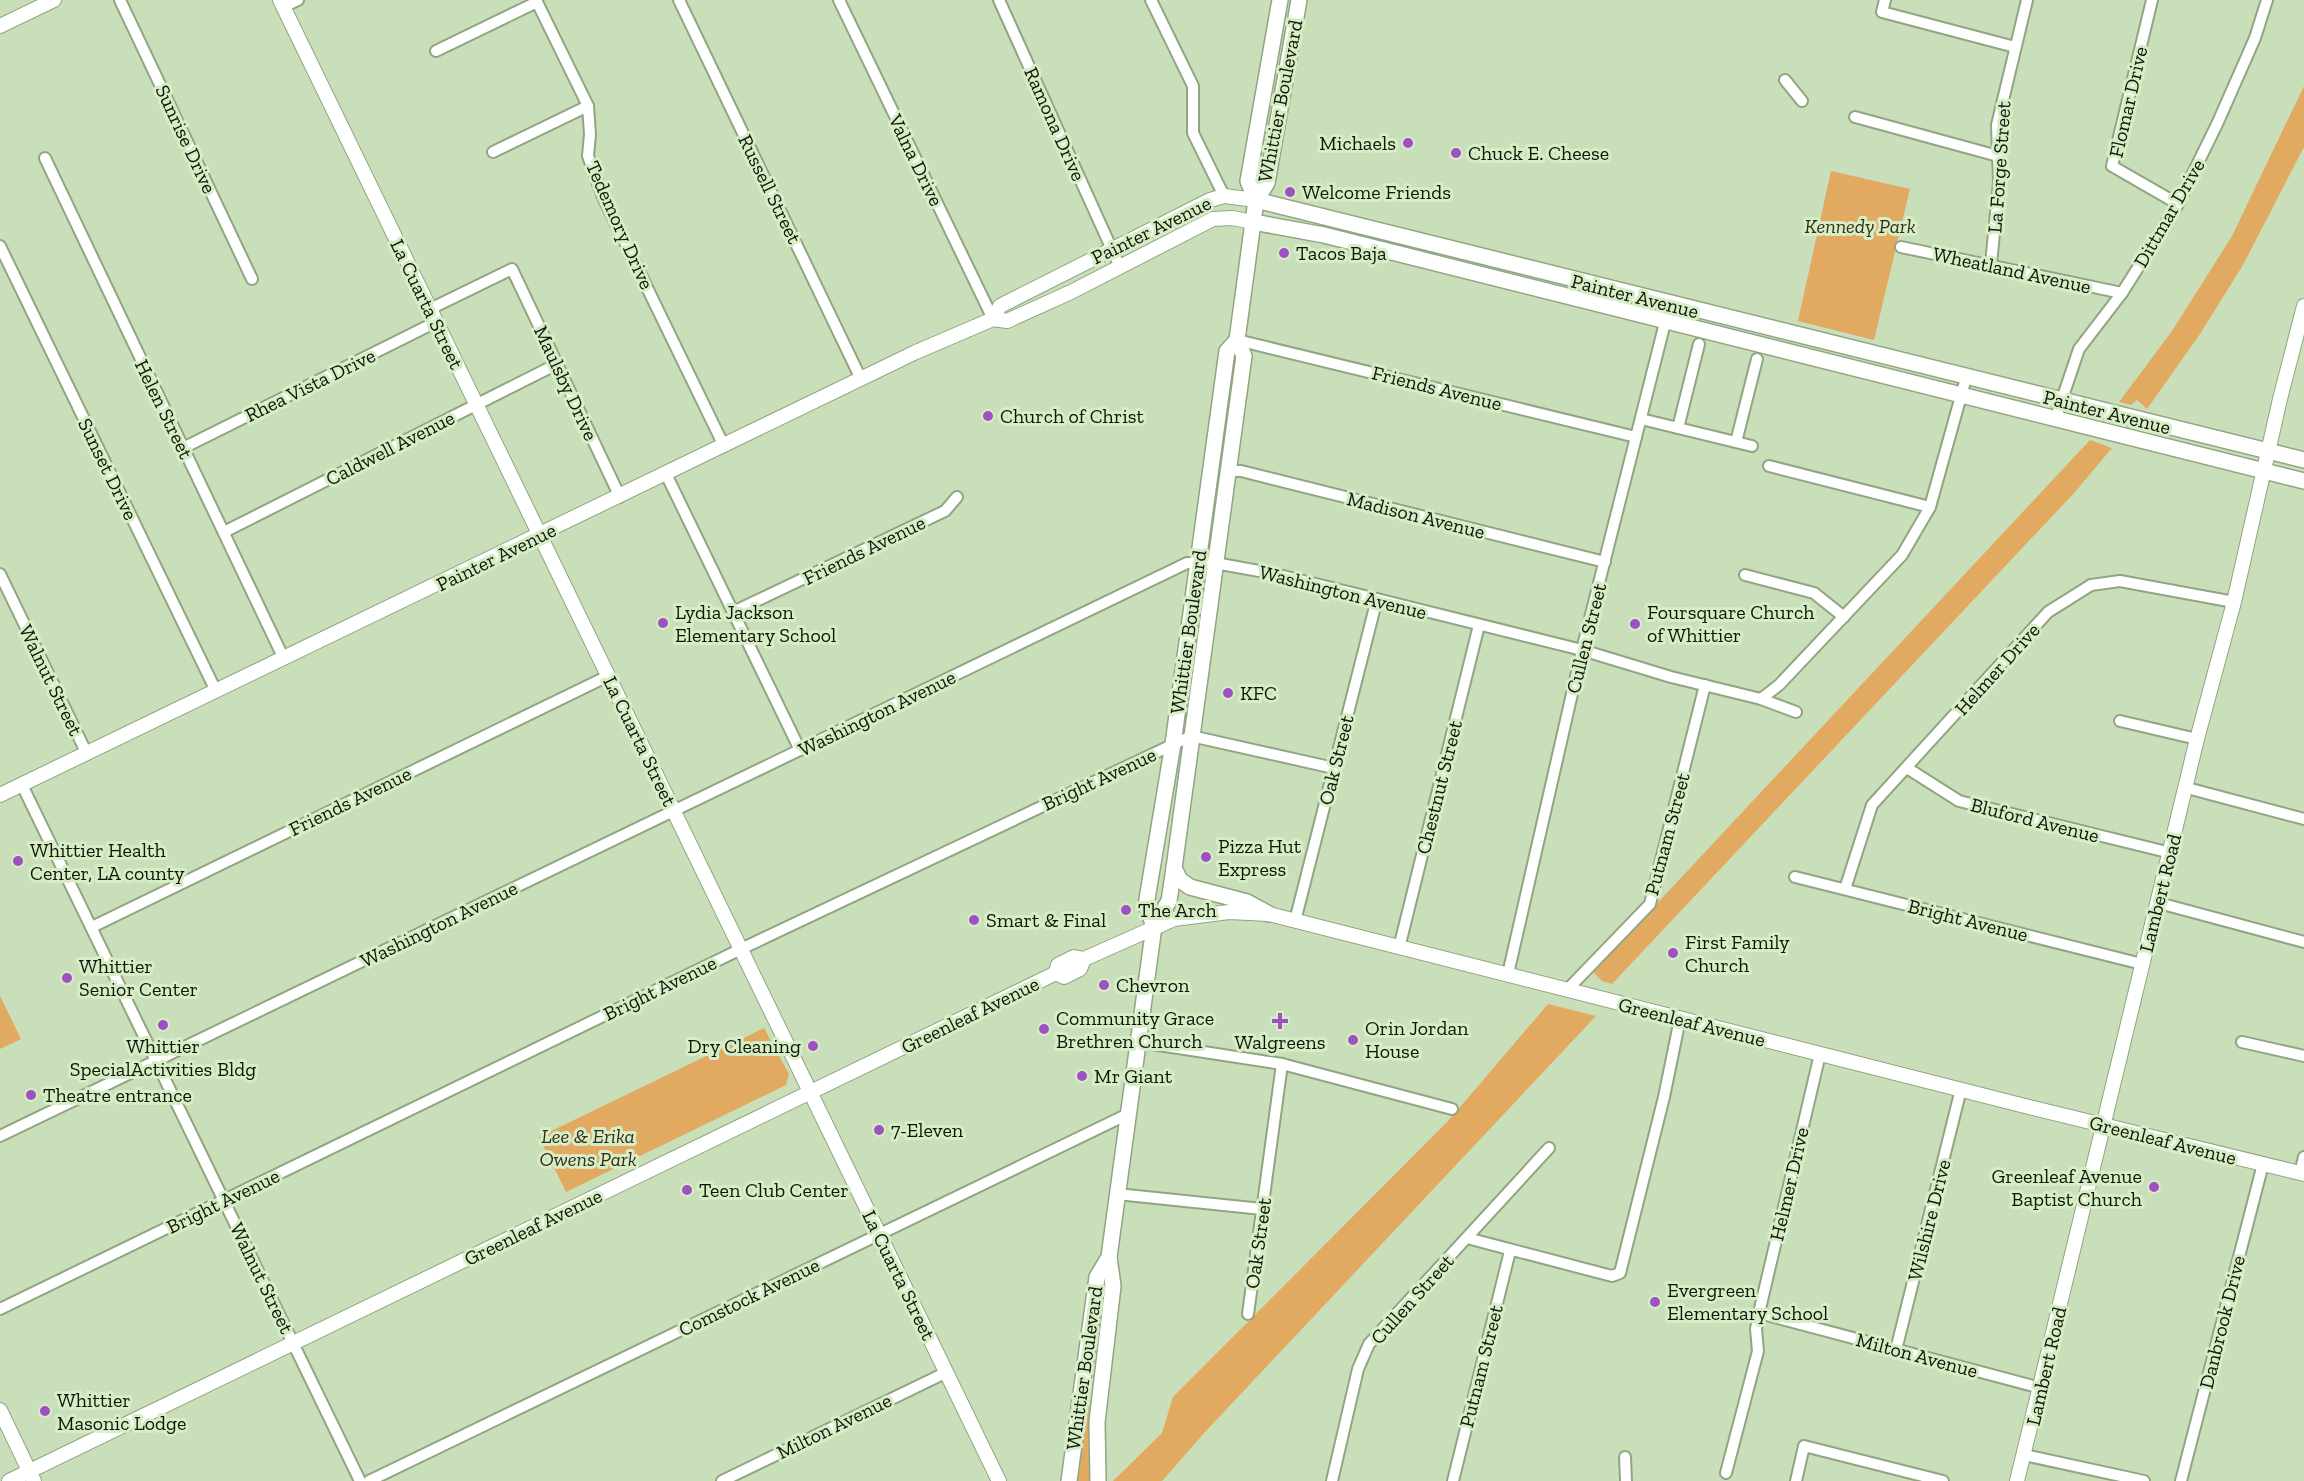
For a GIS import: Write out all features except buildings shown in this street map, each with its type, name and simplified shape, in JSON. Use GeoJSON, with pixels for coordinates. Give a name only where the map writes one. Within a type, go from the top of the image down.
{"type":"FeatureCollection","features":[{"type":"Feature","properties":{"kind":"main road","name":"Whittier Boulevard"},"geometry":{"type":"LineString","coordinates":[[1256,200],[1248,181],[1280,0]]}},
{"type":"Feature","properties":{"kind":"main road","name":"Whittier Boulevard"},"geometry":{"type":"LineString","coordinates":[[1098,1481],[1097,1422],[1113,1286],[1109,1257],[1117,1194],[1154,926],[1169,901],[1174,867],[1244,356],[1237,340],[1256,200],[1267,183],[1299,0]]}},
{"type":"Feature","properties":{"kind":"main road","name":"Painter Avenue"},"geometry":{"type":"LineString","coordinates":[[1256,200],[1619,292],[2304,460]]}},
{"type":"Feature","properties":{"kind":"main road","name":"Painter Avenue"},"geometry":{"type":"LineString","coordinates":[[1253,222],[1324,235],[2304,480]]}},
{"type":"Feature","properties":{"kind":"main road"},"geometry":{"type":"LineString","coordinates":[[1564,294],[1574,288],[1608,297],[1619,292]]}},
{"type":"Feature","properties":{"kind":"main road","name":"Whittier Boulevard"},"geometry":{"type":"LineString","coordinates":[[1154,926],[1146,905],[1173,744],[1227,351],[1237,340]]}},
{"type":"Feature","properties":{"kind":"main road"},"geometry":{"type":"LineString","coordinates":[[1174,867],[1180,880],[1190,886],[1247,902],[1269,914]]}},
{"type":"Feature","properties":{"kind":"main road","name":"Whittier Boulevard"},"geometry":{"type":"LineString","coordinates":[[1069,1481],[1097,1277],[1109,1257]]}},
{"type":"Feature","properties":{"kind":"street"},"geometry":{"type":"LineString","coordinates":[[0,25],[54,0]]}},
{"type":"Feature","properties":{"kind":"street","name":"Sunrise Drive"},"geometry":{"type":"LineString","coordinates":[[120,0],[252,279]]}},
{"type":"Feature","properties":{"kind":"street"},"geometry":{"type":"LineString","coordinates":[[281,4],[298,0]]}},
{"type":"Feature","properties":{"kind":"street","name":"Russell Street"},"geometry":{"type":"LineString","coordinates":[[679,0],[861,379]]}},
{"type":"Feature","properties":{"kind":"street","name":"Valna Drive"},"geometry":{"type":"LineString","coordinates":[[839,0],[993,320]]}},
{"type":"Feature","properties":{"kind":"street"},"geometry":{"type":"LineString","coordinates":[[1151,0],[1193,86],[1193,133],[1224,196]]}},
{"type":"Feature","properties":{"kind":"street"},"geometry":{"type":"LineString","coordinates":[[1885,0],[1882,12],[2015,47]]}},
{"type":"Feature","properties":{"kind":"street","name":"La Forge Street"},"geometry":{"type":"LineString","coordinates":[[1991,264],[1999,182],[1997,125],[2027,0]]}},
{"type":"Feature","properties":{"kind":"street","name":"Flomar Drive"},"geometry":{"type":"LineString","coordinates":[[2152,0],[2112,166],[2178,204]]}},
{"type":"Feature","properties":{"kind":"street","name":"Dittmar Drive"},"geometry":{"type":"LineString","coordinates":[[2056,417],[2079,349],[2122,293],[2178,204],[2255,38],[2267,0]]}},
{"type":"Feature","properties":{"kind":"street"},"geometry":{"type":"LineString","coordinates":[[436,51],[537,1]]}},
{"type":"Feature","properties":{"kind":"street","name":"Tedemory Drive"},"geometry":{"type":"LineString","coordinates":[[537,1],[588,106],[588,156],[591,168],[724,446]]}},
{"type":"Feature","properties":{"kind":"street","name":"Ramona Drive"},"geometry":{"type":"LineString","coordinates":[[1002,1],[1119,265]]}},
{"type":"Feature","properties":{"kind":"street","name":"La Cuarta Street"},"geometry":{"type":"LineString","coordinates":[[281,4],[999,1481]]}},
{"type":"Feature","properties":{"kind":"street"},"geometry":{"type":"LineString","coordinates":[[1785,80],[1802,101]]}},
{"type":"Feature","properties":{"kind":"street"},"geometry":{"type":"LineString","coordinates":[[493,152],[588,106]]}},
{"type":"Feature","properties":{"kind":"street"},"geometry":{"type":"LineString","coordinates":[[1856,117],[1998,156]]}},
{"type":"Feature","properties":{"kind":"street","name":"Helen Street"},"geometry":{"type":"LineString","coordinates":[[45,158],[284,659]]}},
{"type":"Feature","properties":{"kind":"street","name":"Painter Avenue"},"geometry":{"type":"LineString","coordinates":[[993,320],[1000,306],[1210,200],[1224,196],[1256,200]]}},
{"type":"Feature","properties":{"kind":"street","name":"Painter Avenue"},"geometry":{"type":"LineString","coordinates":[[0,795],[539,537],[916,352],[993,320],[1007,321],[1071,292],[1119,265],[1213,219],[1253,222]]}},
{"type":"Feature","properties":{"kind":"street","name":"Sunset Drive"},"geometry":{"type":"LineString","coordinates":[[0,246],[216,691]]}},
{"type":"Feature","properties":{"kind":"street","name":"Wheatland Avenue"},"geometry":{"type":"LineString","coordinates":[[1901,247],[2122,293]]}},
{"type":"Feature","properties":{"kind":"street","name":"Maulsby Drive"},"geometry":{"type":"LineString","coordinates":[[430,309],[512,269],[620,497]]}},
{"type":"Feature","properties":{"kind":"street","name":"Cullen Street"},"geometry":{"type":"LineString","coordinates":[[1508,974],[1582,650],[1670,303]]}},
{"type":"Feature","properties":{"kind":"street","name":"Lambert Road"},"geometry":{"type":"LineString","coordinates":[[2017,1481],[2102,1125],[2159,903],[2197,739],[2234,602],[2263,471],[2304,308]]}},
{"type":"Feature","properties":{"kind":"street","name":"Rhea Vista Drive"},"geometry":{"type":"LineString","coordinates":[[183,448],[436,322]]}},
{"type":"Feature","properties":{"kind":"street","name":"Friends Avenue"},"geometry":{"type":"LineString","coordinates":[[1237,340],[1636,437]]}},
{"type":"Feature","properties":{"kind":"street"},"geometry":{"type":"LineString","coordinates":[[1678,428],[1699,344]]}},
{"type":"Feature","properties":{"kind":"street"},"geometry":{"type":"LineString","coordinates":[[1736,442],[1757,359]]}},
{"type":"Feature","properties":{"kind":"street","name":"Caldwell Avenue"},"geometry":{"type":"LineString","coordinates":[[224,532],[557,364]]}},
{"type":"Feature","properties":{"kind":"street"},"geometry":{"type":"LineString","coordinates":[[1761,699],[1779,686],[1902,555],[1930,507],[1966,378]]}},
{"type":"Feature","properties":{"kind":"street"},"geometry":{"type":"LineString","coordinates":[[1641,419],[1752,446]]}},
{"type":"Feature","properties":{"kind":"street"},"geometry":{"type":"LineString","coordinates":[[1769,466],[1930,507]]}},
{"type":"Feature","properties":{"kind":"street","name":"Madison Avenue"},"geometry":{"type":"LineString","coordinates":[[1227,471],[1252,474],[1605,562]]}},
{"type":"Feature","properties":{"kind":"street"},"geometry":{"type":"LineString","coordinates":[[666,474],[801,750]]}},
{"type":"Feature","properties":{"kind":"street","name":"Friends Avenue"},"geometry":{"type":"LineString","coordinates":[[733,612],[945,511],[957,497]]}},
{"type":"Feature","properties":{"kind":"street","name":"Washington Avenue"},"geometry":{"type":"LineString","coordinates":[[0,1136],[1187,563],[1215,563],[1377,599],[1582,650],[1761,699],[1796,712]]}},
{"type":"Feature","properties":{"kind":"street","name":"Walnut Street"},"geometry":{"type":"LineString","coordinates":[[0,574],[87,754]]}},
{"type":"Feature","properties":{"kind":"street"},"geometry":{"type":"LineString","coordinates":[[1745,575],[1815,593],[1844,617]]}},
{"type":"Feature","properties":{"kind":"street","name":"Helmer Drive"},"geometry":{"type":"LineString","coordinates":[[1845,890],[1872,805],[2048,612],[2091,585],[2120,581],[2234,602]]}},
{"type":"Feature","properties":{"kind":"street","name":"Oak Street"},"geometry":{"type":"LineString","coordinates":[[1295,921],[1377,599]]}},
{"type":"Feature","properties":{"kind":"street","name":"Chestnut Street"},"geometry":{"type":"LineString","coordinates":[[1399,948],[1479,625]]}},
{"type":"Feature","properties":{"kind":"street","name":"Friends Avenue"},"geometry":{"type":"LineString","coordinates":[[92,927],[608,676]]}},
{"type":"Feature","properties":{"kind":"street","name":"Putnam Street"},"geometry":{"type":"LineString","coordinates":[[1567,990],[1650,904],[1705,685]]}},
{"type":"Feature","properties":{"kind":"street"},"geometry":{"type":"LineString","coordinates":[[2120,721],[2197,739]]}},
{"type":"Feature","properties":{"kind":"street"},"geometry":{"type":"LineString","coordinates":[[1191,736],[1334,768]]}},
{"type":"Feature","properties":{"kind":"street","name":"Bright Avenue"},"geometry":{"type":"LineString","coordinates":[[0,1309],[741,949],[1191,736]]}},
{"type":"Feature","properties":{"kind":"street","name":"Bluford Avenue"},"geometry":{"type":"LineString","coordinates":[[1907,768],[1959,801],[2171,853]]}},
{"type":"Feature","properties":{"kind":"street","name":"Walnut Street"},"geometry":{"type":"LineString","coordinates":[[22,784],[360,1481]]}},
{"type":"Feature","properties":{"kind":"street"},"geometry":{"type":"LineString","coordinates":[[2187,788],[2304,819]]}},
{"type":"Feature","properties":{"kind":"street","name":"Bright Avenue"},"geometry":{"type":"LineString","coordinates":[[1795,877],[2142,964]]}},
{"type":"Feature","properties":{"kind":"street"},"geometry":{"type":"LineString","coordinates":[[2159,903],[2304,942]]}},
{"type":"Feature","properties":{"kind":"street","name":"Greenleaf Avenue"},"geometry":{"type":"LineString","coordinates":[[9,1481],[32,1476],[294,1343],[1056,974],[1064,977],[1075,972],[1080,969],[1084,959],[1154,926],[1194,915],[1244,912],[1269,914],[2102,1125],[2302,1173]]}},
{"type":"Feature","properties":{"kind":"street"},"geometry":{"type":"LineString","coordinates":[[1467,1238],[1612,1276],[1620,1273],[1664,1097],[1680,1019]]}},
{"type":"Feature","properties":{"kind":"street"},"geometry":{"type":"LineString","coordinates":[[1139,1041],[1282,1064],[1452,1109]]}},
{"type":"Feature","properties":{"kind":"street"},"geometry":{"type":"LineString","coordinates":[[2242,1042],[2304,1056]]}},
{"type":"Feature","properties":{"kind":"street","name":"Helmer Drive"},"geometry":{"type":"LineString","coordinates":[[1726,1473],[1758,1351],[1756,1329],[1759,1314],[1820,1054]]}},
{"type":"Feature","properties":{"kind":"street","name":"Oak Street"},"geometry":{"type":"LineString","coordinates":[[1248,1314],[1282,1064]]}},
{"type":"Feature","properties":{"kind":"street","name":"Wilshire Drive"},"geometry":{"type":"LineString","coordinates":[[1896,1350],[1961,1089]]}},
{"type":"Feature","properties":{"kind":"street","name":"Comstock Avenue"},"geometry":{"type":"LineString","coordinates":[[369,1481],[1128,1114]]}},
{"type":"Feature","properties":{"kind":"street","name":"Cullen Street"},"geometry":{"type":"LineString","coordinates":[[1332,1481],[1358,1369],[1369,1344],[1550,1148]]}},
{"type":"Feature","properties":{"kind":"street"},"geometry":{"type":"LineString","coordinates":[[2302,1173],[2304,1157]]}},
{"type":"Feature","properties":{"kind":"street","name":"Danbrook Drive"},"geometry":{"type":"LineString","coordinates":[[2181,1481],[2263,1164]]}},
{"type":"Feature","properties":{"kind":"street"},"geometry":{"type":"LineString","coordinates":[[1117,1194],[1262,1209]]}},
{"type":"Feature","properties":{"kind":"street","name":"Putnam Street"},"geometry":{"type":"LineString","coordinates":[[1453,1481],[1510,1251]]}},
{"type":"Feature","properties":{"kind":"street","name":"Milton Avenue"},"geometry":{"type":"LineString","coordinates":[[1759,1314],[2041,1388]]}},
{"type":"Feature","properties":{"kind":"street","name":"Milton Avenue"},"geometry":{"type":"LineString","coordinates":[[722,1481],[947,1372]]}},
{"type":"Feature","properties":{"kind":"street"},"geometry":{"type":"LineString","coordinates":[[0,1410],[32,1476]]}},
{"type":"Feature","properties":{"kind":"street"},"geometry":{"type":"LineString","coordinates":[[1796,1481],[1804,1446],[1943,1481]]}},
{"type":"Feature","properties":{"kind":"street"},"geometry":{"type":"LineString","coordinates":[[2024,1455],[2144,1481]]}},
{"type":"Feature","properties":{"kind":"street"},"geometry":{"type":"LineString","coordinates":[[1625,1457],[1626,1481]]}},
{"type":"Feature","properties":{"kind":"green space"},"geometry":{"type":"Polygon","coordinates":[[[2304,86],[2304,147],[2243,265],[2200,334],[2147,409],[2137,400],[2131,405],[2119,402],[2172,331],[2232,236],[2304,86]]]}},
{"type":"Feature","properties":{"kind":"green space","name":"Kennedy Park"},"geometry":{"type":"Polygon","coordinates":[[[1831,171],[1910,189],[1874,340],[1798,321],[1831,171]]]}},
{"type":"Feature","properties":{"kind":"green space"},"geometry":{"type":"Polygon","coordinates":[[[2090,440],[2112,448],[2075,492],[1612,984],[1602,981],[1593,972],[2090,440]]]}},
{"type":"Feature","properties":{"kind":"green space"},"geometry":{"type":"Polygon","coordinates":[[[0,996],[21,1039],[0,1049],[0,996]]]}},
{"type":"Feature","properties":{"kind":"green space"},"geometry":{"type":"Polygon","coordinates":[[[1548,1004],[1596,1016],[1206,1431],[1162,1481],[1113,1481],[1162,1433],[1173,1397],[1449,1120],[1548,1004]]]}},
{"type":"Feature","properties":{"kind":"green space","name":"Lee & Erika Owens Park"},"geometry":{"type":"Polygon","coordinates":[[[764,1028],[789,1074],[786,1085],[566,1192],[539,1137],[764,1028]]]}},
{"type":"Feature","properties":{"kind":"green space"},"geometry":{"type":"Polygon","coordinates":[[[1089,1398],[1089,1481],[1077,1481],[1089,1398]]]}},
{"type":"Feature","properties":{"kind":"place","name":"Michaels"},"geometry":{"type":"Point","coordinates":[1408,143]}},
{"type":"Feature","properties":{"kind":"place","name":"Chuck E. Cheese"},"geometry":{"type":"Point","coordinates":[1456,153]}},
{"type":"Feature","properties":{"kind":"place","name":"Welcome Friends"},"geometry":{"type":"Point","coordinates":[1290,192]}},
{"type":"Feature","properties":{"kind":"place","name":"Tacos Baja"},"geometry":{"type":"Point","coordinates":[1284,253]}},
{"type":"Feature","properties":{"kind":"place","name":"Church of Christ"},"geometry":{"type":"Point","coordinates":[988,416]}},
{"type":"Feature","properties":{"kind":"place","name":"Lydia Jackson Elementary School"},"geometry":{"type":"Point","coordinates":[663,623]}},
{"type":"Feature","properties":{"kind":"place","name":"Foursquare Church of Whittier"},"geometry":{"type":"Point","coordinates":[1635,624]}},
{"type":"Feature","properties":{"kind":"place","name":"KFC"},"geometry":{"type":"Point","coordinates":[1228,693]}},
{"type":"Feature","properties":{"kind":"place","name":"Pizza Hut Express"},"geometry":{"type":"Point","coordinates":[1206,857]}},
{"type":"Feature","properties":{"kind":"place","name":"Whittier Health Center, LA county"},"geometry":{"type":"Point","coordinates":[18,861]}},
{"type":"Feature","properties":{"kind":"place","name":"The Arch"},"geometry":{"type":"Point","coordinates":[1126,910]}},
{"type":"Feature","properties":{"kind":"place","name":"Smart & Final"},"geometry":{"type":"Point","coordinates":[974,920]}},
{"type":"Feature","properties":{"kind":"place","name":"First Family Church"},"geometry":{"type":"Point","coordinates":[1673,953]}},
{"type":"Feature","properties":{"kind":"place","name":"Whittier Senior Center"},"geometry":{"type":"Point","coordinates":[67,978]}},
{"type":"Feature","properties":{"kind":"place","name":"Chevron"},"geometry":{"type":"Point","coordinates":[1104,985]}},
{"type":"Feature","properties":{"kind":"place","name":"Walgreens"},"geometry":{"type":"Point","coordinates":[1280,1021]}},
{"type":"Feature","properties":{"kind":"place","name":"Whittier SpecialActivities Bldg"},"geometry":{"type":"Point","coordinates":[163,1025]}},
{"type":"Feature","properties":{"kind":"place","name":"Community Grace Brethren Church"},"geometry":{"type":"Point","coordinates":[1044,1029]}},
{"type":"Feature","properties":{"kind":"place","name":"Orin Jordan House"},"geometry":{"type":"Point","coordinates":[1353,1040]}},
{"type":"Feature","properties":{"kind":"place","name":"Dry Cleaning"},"geometry":{"type":"Point","coordinates":[813,1046]}},
{"type":"Feature","properties":{"kind":"place","name":"Mr Giant"},"geometry":{"type":"Point","coordinates":[1082,1076]}},
{"type":"Feature","properties":{"kind":"place","name":"Theatre entrance"},"geometry":{"type":"Point","coordinates":[31,1095]}},
{"type":"Feature","properties":{"kind":"place","name":"7-Eleven"},"geometry":{"type":"Point","coordinates":[879,1130]}},
{"type":"Feature","properties":{"kind":"place","name":"Greenleaf Avenue Baptist Church"},"geometry":{"type":"Point","coordinates":[2154,1187]}},
{"type":"Feature","properties":{"kind":"place","name":"Teen Club Center"},"geometry":{"type":"Point","coordinates":[687,1190]}},
{"type":"Feature","properties":{"kind":"place","name":"Evergreen Elementary School"},"geometry":{"type":"Point","coordinates":[1655,1302]}},
{"type":"Feature","properties":{"kind":"place","name":"Whittier Masonic Lodge"},"geometry":{"type":"Point","coordinates":[45,1411]}}]}
